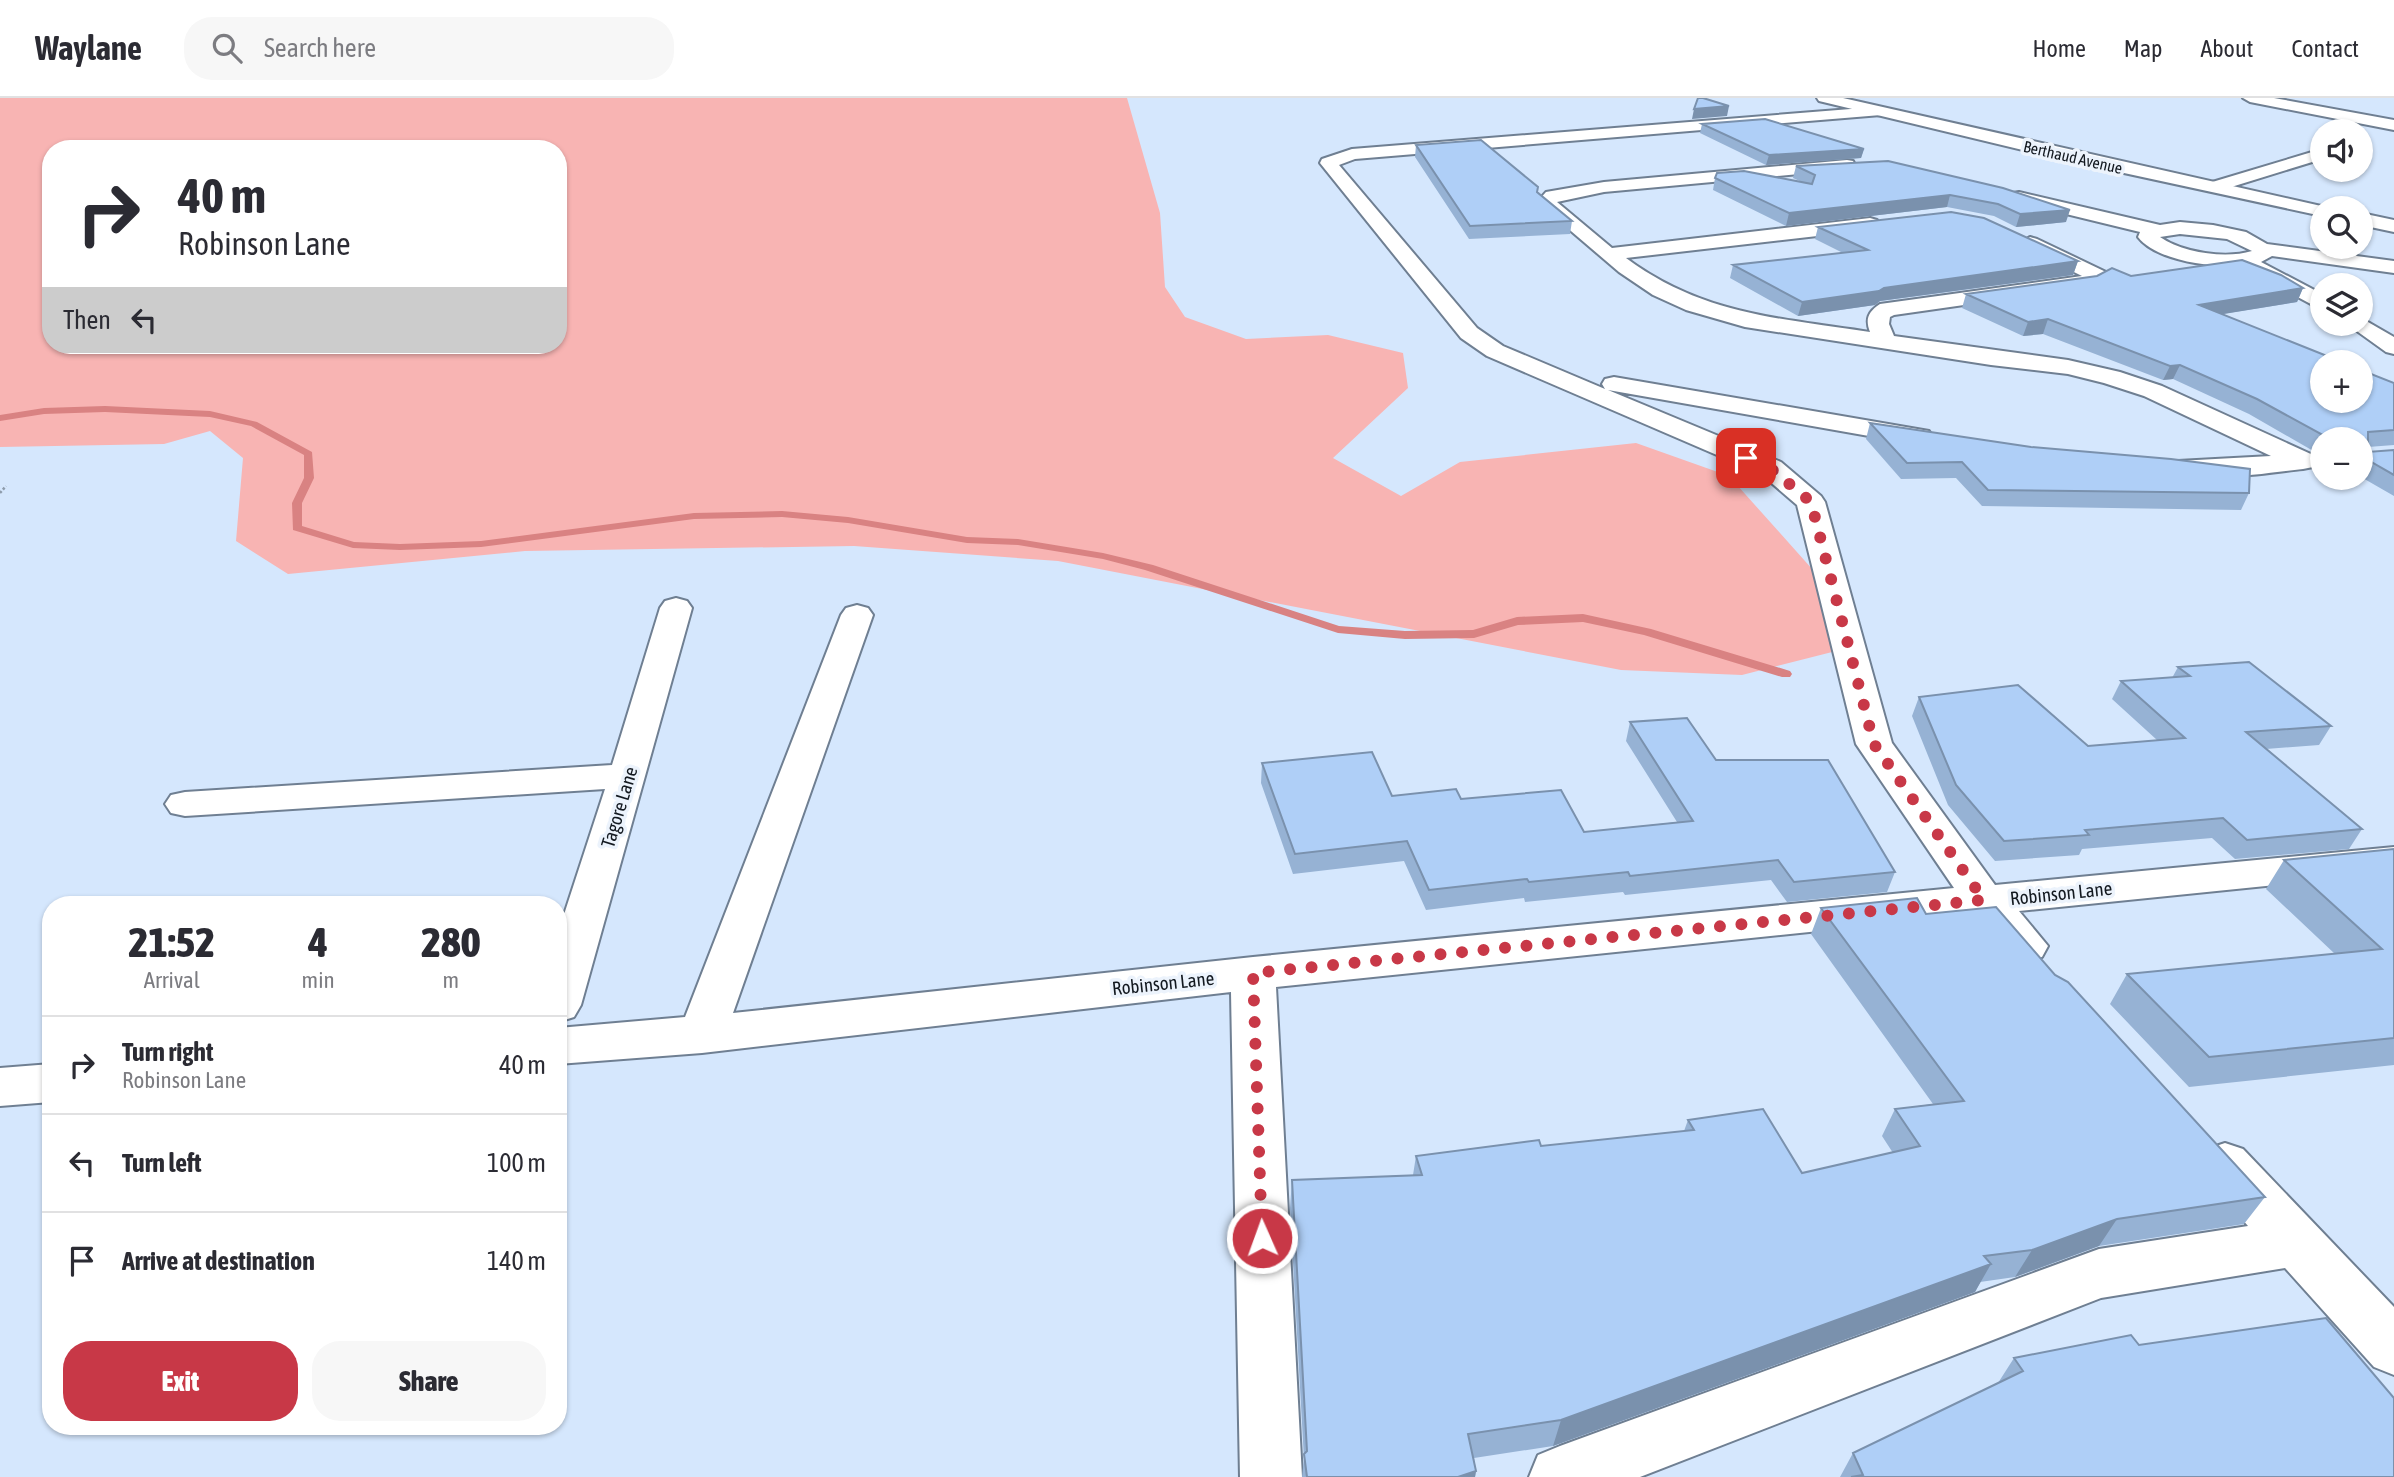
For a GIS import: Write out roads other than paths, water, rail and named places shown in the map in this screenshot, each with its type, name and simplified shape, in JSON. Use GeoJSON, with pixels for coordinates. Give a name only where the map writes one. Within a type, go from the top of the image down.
{"type":"FeatureCollection","features":[{"type":"Feature","properties":{"kind":"street","name":"Berthaud Avenue"},"geometry":{"type":"LineString","coordinates":[[1824,98],[2310,207]]}},
{"type":"Feature","properties":{"kind":"street"},"geometry":{"type":"LineString","coordinates":[[2250,98],[2394,125]]}},
{"type":"Feature","properties":{"kind":"street"},"geometry":{"type":"LineString","coordinates":[[1876,111],[1352,154],[1328,163],[1469,333],[1495,351],[1770,468],[1811,502],[1874,744],[1984,900],[2057,981]]}},
{"type":"Feature","properties":{"kind":"street"},"geometry":{"type":"LineString","coordinates":[[2373,140],[2394,133]]}},
{"type":"Feature","properties":{"kind":"street"},"geometry":{"type":"LineString","coordinates":[[2215,187],[2310,159]]}},
{"type":"Feature","properties":{"kind":"street"},"geometry":{"type":"LineString","coordinates":[[1864,164],[1604,187],[1552,196],[1545,202],[1608,254],[1676,299],[1706,310],[1745,320],[2068,367],[2111,377],[2153,391],[2310,459]]}},
{"type":"Feature","properties":{"kind":"street"},"geometry":{"type":"LineString","coordinates":[[1995,191],[2155,230],[2180,228],[2215,231],[2247,239],[2264,249],[2394,267]]}},
{"type":"Feature","properties":{"kind":"street"},"geometry":{"type":"LineString","coordinates":[[1608,254],[1893,221]]}},
{"type":"Feature","properties":{"kind":"street"},"geometry":{"type":"LineString","coordinates":[[2373,222],[2394,226]]}},
{"type":"Feature","properties":{"kind":"street"},"geometry":{"type":"LineString","coordinates":[[2155,230],[2149,233],[2148,237],[2160,246],[2198,256],[2240,259],[2260,256],[2264,249]]}},
{"type":"Feature","properties":{"kind":"street"},"geometry":{"type":"LineString","coordinates":[[1885,341],[1878,324],[1880,314],[1888,309],[2091,281],[2099,275],[2011,234]]}},
{"type":"Feature","properties":{"kind":"street"},"geometry":{"type":"LineString","coordinates":[[2240,259],[2310,297]]}},
{"type":"Feature","properties":{"kind":"street"},"geometry":{"type":"LineString","coordinates":[[2373,334],[2394,347]]}},
{"type":"Feature","properties":{"kind":"street"},"geometry":{"type":"LineString","coordinates":[[1534,367],[1661,394],[1944,441]]}},
{"type":"Feature","properties":{"kind":"street"},"geometry":{"type":"LineString","coordinates":[[2168,466],[2241,467],[2310,460]]}},
{"type":"Feature","properties":{"kind":"street","name":"Tagore Lane"},"geometry":{"type":"LineString","coordinates":[[567,976],[676,608]]}},
{"type":"Feature","properties":{"kind":"street"},"geometry":{"type":"LineString","coordinates":[[702,1035],[857,615]]}},
{"type":"Feature","properties":{"kind":"street"},"geometry":{"type":"LineString","coordinates":[[185,804],[628,776]]}},
{"type":"Feature","properties":{"kind":"street","name":"Robinson Lane"},"geometry":{"type":"LineString","coordinates":[[567,1045],[702,1035],[1253,973],[2394,860]]}},
{"type":"Feature","properties":{"kind":"street"},"geometry":{"type":"LineString","coordinates":[[1253,973],[1271,1477]]}},
{"type":"Feature","properties":{"kind":"street"},"geometry":{"type":"LineString","coordinates":[[0,1087],[42,1084]]}},
{"type":"Feature","properties":{"kind":"street"},"geometry":{"type":"LineString","coordinates":[[2196,1132],[2394,1348]]}},
{"type":"Feature","properties":{"kind":"street"},"geometry":{"type":"LineString","coordinates":[[1560,1477],[2099,1274],[2297,1242]]}},
{"type":"Feature","properties":{"kind":"waterway"},"geometry":{"type":"LineString","coordinates":[[0,418],[44,411],[105,409],[210,414],[254,424],[309,454],[309,478],[297,503],[297,528],[353,545],[400,547],[481,544],[694,516],[782,514],[848,520],[967,540],[1018,542],[1103,556],[1149,567],[1338,629],[1405,635],[1474,634],[1517,621],[1583,618],[1647,632],[1786,674]]}}]}
